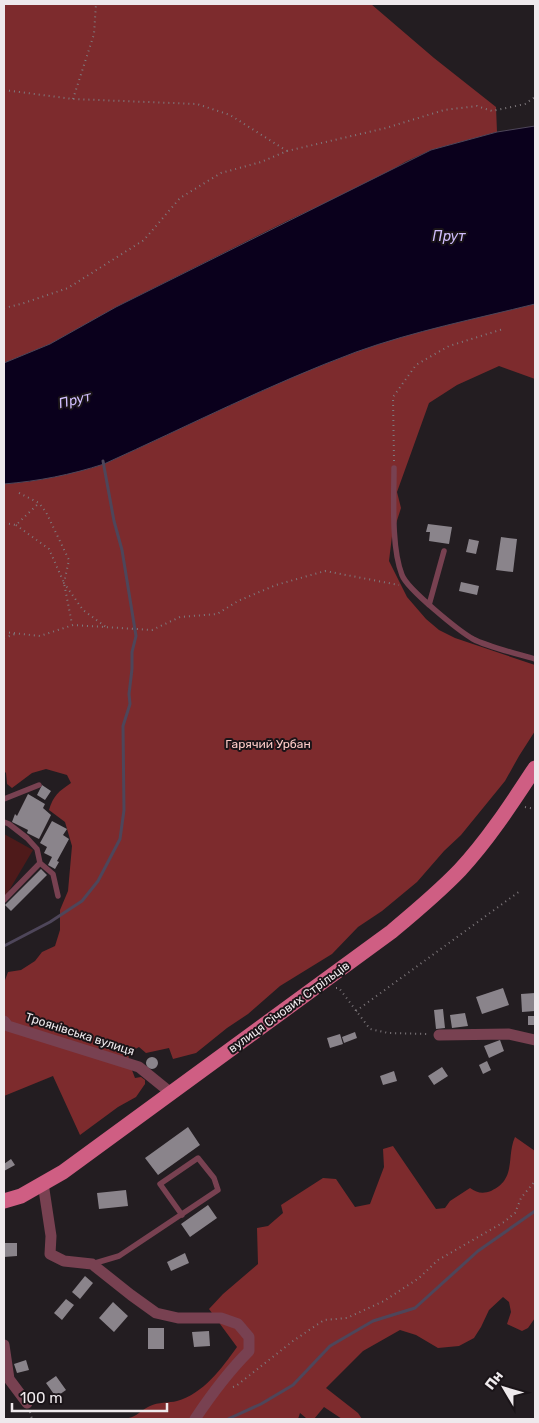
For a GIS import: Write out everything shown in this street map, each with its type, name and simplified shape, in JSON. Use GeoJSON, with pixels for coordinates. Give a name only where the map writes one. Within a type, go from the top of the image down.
{"type":"FeatureCollection","features":[{"type":"Feature","properties":{"kind":"main road","name":"вулиця Січових Стрільців"},"geometry":{"type":"LineString","coordinates":[[4,1202],[21,1196],[63,1172],[391,932],[430,900],[461,869],[490,833],[535,768]]}},
{"type":"Feature","properties":{"kind":"street","name":"Троянівська вулиця"},"geometry":{"type":"LineString","coordinates":[[4,1021],[8,1026],[139,1067],[171,1093]]}},
{"type":"Feature","properties":{"kind":"street"},"geometry":{"type":"LineString","coordinates":[[439,1035],[508,1034],[535,1040]]}},
{"type":"Feature","properties":{"kind":"street"},"geometry":{"type":"LineString","coordinates":[[43,1183],[51,1236],[50,1254],[64,1260],[92,1264],[130,1295],[156,1313],[178,1318],[221,1318],[238,1324],[248,1337],[250,1351],[233,1367],[215,1389],[195,1419]]}},
{"type":"Feature","properties":{"kind":"street"},"geometry":{"type":"LineString","coordinates":[[4,1345],[9,1379],[27,1403]]}},
{"type":"Feature","properties":{"kind":"lane"},"geometry":{"type":"LineString","coordinates":[[394,468],[396,549],[402,576],[429,605],[473,639],[535,659]]}},
{"type":"Feature","properties":{"kind":"lane"},"geometry":{"type":"LineString","coordinates":[[429,605],[444,551]]}},
{"type":"Feature","properties":{"kind":"lane"},"geometry":{"type":"LineString","coordinates":[[4,799],[38,785]]}},
{"type":"Feature","properties":{"kind":"lane"},"geometry":{"type":"LineString","coordinates":[[4,822],[27,838],[37,849],[40,863],[53,874],[58,896]]}},
{"type":"Feature","properties":{"kind":"lane"},"geometry":{"type":"LineString","coordinates":[[4,900],[40,863]]}},
{"type":"Feature","properties":{"kind":"lane"},"geometry":{"type":"LineString","coordinates":[[92,1264],[119,1256],[182,1215],[218,1190],[214,1178],[198,1158],[160,1184],[182,1215]]}},
{"type":"Feature","properties":{"kind":"path"},"geometry":{"type":"LineString","coordinates":[[73,99],[94,34],[96,4]]}},
{"type":"Feature","properties":{"kind":"path"},"geometry":{"type":"LineString","coordinates":[[4,90],[73,99],[197,104],[230,115],[287,151]]}},
{"type":"Feature","properties":{"kind":"path"},"geometry":{"type":"LineString","coordinates":[[4,308],[68,288],[144,240],[180,198],[221,173],[261,162],[287,151],[386,128],[444,110],[477,106],[492,111],[525,104],[535,98]]}},
{"type":"Feature","properties":{"kind":"path"},"geometry":{"type":"LineString","coordinates":[[394,468],[393,397],[416,365],[449,346],[503,329]]}},
{"type":"Feature","properties":{"kind":"path"},"geometry":{"type":"LineString","coordinates":[[19,493],[39,503],[46,512],[69,560],[64,583],[73,625]]}},
{"type":"Feature","properties":{"kind":"path"},"geometry":{"type":"LineString","coordinates":[[16,525],[39,503]]}},
{"type":"Feature","properties":{"kind":"path"},"geometry":{"type":"LineString","coordinates":[[4,523],[16,525],[49,549],[64,583],[83,610],[106,627]]}},
{"type":"Feature","properties":{"kind":"path"},"geometry":{"type":"LineString","coordinates":[[4,632],[40,636],[73,625],[152,630],[180,618],[217,614],[238,601],[276,586],[326,571],[412,587]]}},
{"type":"Feature","properties":{"kind":"path"},"geometry":{"type":"LineString","coordinates":[[4,638],[17,634]]}},
{"type":"Feature","properties":{"kind":"path"},"geometry":{"type":"LineString","coordinates":[[521,806],[535,809]]}},
{"type":"Feature","properties":{"kind":"path"},"geometry":{"type":"LineString","coordinates":[[356,1011],[520,891]]}},
{"type":"Feature","properties":{"kind":"path"},"geometry":{"type":"LineString","coordinates":[[316,988],[339,988],[370,1029],[388,1033],[439,1035]]}},
{"type":"Feature","properties":{"kind":"path"},"geometry":{"type":"LineString","coordinates":[[215,1389],[236,1386],[293,1341],[324,1320],[348,1318],[384,1301],[419,1278],[438,1260],[504,1222],[514,1213],[522,1198],[535,1181]]}},
{"type":"Feature","properties":{"kind":"shaded area"},"geometry":{"type":"Polygon","coordinates":[[[4,834],[33,850],[4,896],[4,834]]]}},
{"type":"Feature","properties":{"kind":"green space"},"geometry":{"type":"Polygon","coordinates":[[[4,4],[371,4],[434,58],[496,107],[497,132],[431,150],[405,162],[376,179],[287,221],[116,307],[50,344],[4,363],[4,4]]]}},
{"type":"Feature","properties":{"kind":"green space","name":"Гарячий Урбан"},"geometry":{"type":"Polygon","coordinates":[[[535,304],[535,379],[499,366],[457,385],[429,403],[397,492],[401,508],[392,536],[389,561],[407,597],[426,619],[439,630],[455,638],[535,665],[535,731],[505,781],[461,835],[417,882],[382,911],[358,927],[332,954],[280,986],[248,1014],[196,1053],[173,1059],[169,1048],[146,1053],[139,1047],[128,1053],[135,1078],[141,1077],[145,1080],[145,1084],[136,1097],[118,1107],[80,1135],[53,1076],[4,1096],[4,983],[8,972],[21,970],[35,961],[42,952],[55,946],[60,930],[60,910],[68,891],[72,846],[65,822],[49,810],[57,794],[71,783],[67,775],[46,769],[32,773],[12,788],[7,784],[4,771],[4,484],[54,477],[104,464],[261,391],[356,352],[422,332],[535,304]]]}},
{"type":"Feature","properties":{"kind":"green space"},"geometry":{"type":"Polygon","coordinates":[[[515,1137],[535,1151],[535,1318],[528,1328],[522,1331],[507,1324],[511,1312],[509,1302],[503,1297],[489,1310],[474,1338],[459,1346],[438,1348],[416,1335],[400,1330],[363,1351],[326,1388],[358,1413],[362,1419],[342,1419],[324,1407],[314,1419],[306,1418],[300,1413],[298,1419],[123,1419],[135,1416],[153,1405],[177,1401],[195,1393],[211,1379],[237,1347],[209,1309],[223,1294],[258,1264],[257,1228],[268,1226],[283,1213],[281,1205],[323,1178],[336,1179],[355,1207],[370,1204],[384,1167],[383,1149],[393,1146],[436,1209],[445,1208],[450,1201],[470,1188],[483,1193],[499,1186],[508,1174],[515,1137]]]}},
{"type":"Feature","properties":{"kind":"water","name":"Прут"},"geometry":{"type":"Polygon","coordinates":[[[535,126],[535,304],[422,332],[356,352],[261,391],[104,464],[54,477],[4,484],[4,363],[50,344],[116,307],[431,150],[497,132],[535,126]]]}},
{"type":"Feature","properties":{"kind":"building"},"geometry":{"type":"Polygon","coordinates":[[[428,524],[452,527],[449,544],[429,541],[430,532],[426,532],[428,524]]]}},
{"type":"Feature","properties":{"kind":"building"},"geometry":{"type":"Polygon","coordinates":[[[501,537],[517,539],[513,572],[496,570],[501,537]]]}},
{"type":"Feature","properties":{"kind":"building"},"geometry":{"type":"Polygon","coordinates":[[[469,539],[479,541],[476,554],[466,552],[469,539]]]}},
{"type":"Feature","properties":{"kind":"building"},"geometry":{"type":"Polygon","coordinates":[[[461,582],[479,586],[477,595],[459,591],[461,582]]]}},
{"type":"Feature","properties":{"kind":"building"},"geometry":{"type":"Polygon","coordinates":[[[42,785],[51,791],[45,800],[37,795],[42,785]]]}},
{"type":"Feature","properties":{"kind":"building"},"geometry":{"type":"Polygon","coordinates":[[[28,794],[45,804],[43,808],[51,815],[39,839],[27,833],[28,830],[12,822],[28,794]]]}},
{"type":"Feature","properties":{"kind":"building"},"geometry":{"type":"Polygon","coordinates":[[[52,821],[67,829],[63,835],[69,839],[57,861],[59,862],[55,869],[48,865],[52,857],[44,853],[47,847],[40,843],[52,821]]]}},
{"type":"Feature","properties":{"kind":"building"},"geometry":{"type":"Polygon","coordinates":[[[41,869],[47,875],[11,911],[5,905],[41,869]]]}},
{"type":"Feature","properties":{"kind":"building"},"geometry":{"type":"Polygon","coordinates":[[[503,988],[509,1005],[482,1014],[476,997],[503,988]]]}},
{"type":"Feature","properties":{"kind":"building"},"geometry":{"type":"Polygon","coordinates":[[[535,993],[535,1011],[522,1012],[521,994],[535,993]]]}},
{"type":"Feature","properties":{"kind":"building"},"geometry":{"type":"Polygon","coordinates":[[[443,1009],[445,1028],[436,1029],[434,1010],[443,1009]]]}},
{"type":"Feature","properties":{"kind":"building"},"geometry":{"type":"Polygon","coordinates":[[[465,1013],[468,1026],[452,1028],[450,1015],[465,1013]]]}},
{"type":"Feature","properties":{"kind":"building"},"geometry":{"type":"Polygon","coordinates":[[[528,1016],[535,1016],[535,1025],[528,1025],[528,1016]]]}},
{"type":"Feature","properties":{"kind":"building"},"geometry":{"type":"Polygon","coordinates":[[[355,1032],[357,1038],[344,1043],[342,1037],[355,1032]]]}},
{"type":"Feature","properties":{"kind":"building"},"geometry":{"type":"Polygon","coordinates":[[[340,1034],[343,1044],[330,1048],[327,1038],[340,1034]]]}},
{"type":"Feature","properties":{"kind":"building"},"geometry":{"type":"Polygon","coordinates":[[[500,1040],[504,1051],[489,1058],[484,1046],[500,1040]]]}},
{"type":"Feature","properties":{"kind":"building"},"geometry":{"type":"Polygon","coordinates":[[[152,1057],[158,1063],[152,1069],[146,1063],[152,1057]]]}},
{"type":"Feature","properties":{"kind":"building"},"geometry":{"type":"Polygon","coordinates":[[[487,1061],[491,1070],[483,1074],[479,1065],[487,1061]]]}},
{"type":"Feature","properties":{"kind":"building"},"geometry":{"type":"Polygon","coordinates":[[[442,1067],[448,1076],[434,1085],[428,1076],[442,1067]]]}},
{"type":"Feature","properties":{"kind":"building"},"geometry":{"type":"Polygon","coordinates":[[[394,1071],[397,1081],[383,1085],[380,1076],[394,1071]]]}},
{"type":"Feature","properties":{"kind":"building"},"geometry":{"type":"Polygon","coordinates":[[[188,1127],[200,1145],[158,1175],[145,1158],[188,1127]]]}},
{"type":"Feature","properties":{"kind":"building"},"geometry":{"type":"Polygon","coordinates":[[[11,1159],[15,1165],[4,1171],[4,1164],[11,1159]]]}},
{"type":"Feature","properties":{"kind":"building"},"geometry":{"type":"Polygon","coordinates":[[[126,1190],[128,1206],[99,1209],[97,1193],[126,1190]]]}},
{"type":"Feature","properties":{"kind":"building"},"geometry":{"type":"Polygon","coordinates":[[[208,1205],[217,1218],[190,1237],[181,1224],[208,1205]]]}},
{"type":"Feature","properties":{"kind":"building"},"geometry":{"type":"Polygon","coordinates":[[[4,1243],[17,1243],[17,1256],[4,1257],[4,1243]]]}},
{"type":"Feature","properties":{"kind":"building"},"geometry":{"type":"Polygon","coordinates":[[[185,1253],[189,1263],[171,1271],[167,1262],[185,1253]]]}},
{"type":"Feature","properties":{"kind":"building"},"geometry":{"type":"Polygon","coordinates":[[[85,1276],[93,1283],[80,1299],[72,1292],[85,1276]]]}},
{"type":"Feature","properties":{"kind":"building"},"geometry":{"type":"Polygon","coordinates":[[[66,1299],[74,1305],[62,1320],[54,1313],[66,1299]]]}},
{"type":"Feature","properties":{"kind":"building"},"geometry":{"type":"Polygon","coordinates":[[[113,1302],[128,1316],[114,1332],[99,1318],[113,1302]]]}},
{"type":"Feature","properties":{"kind":"building"},"geometry":{"type":"Polygon","coordinates":[[[148,1328],[164,1328],[164,1349],[148,1349],[148,1328]]]}},
{"type":"Feature","properties":{"kind":"building"},"geometry":{"type":"Polygon","coordinates":[[[209,1331],[210,1346],[194,1347],[192,1332],[209,1331]]]}},
{"type":"Feature","properties":{"kind":"building"},"geometry":{"type":"Polygon","coordinates":[[[26,1360],[29,1370],[17,1373],[14,1364],[26,1360]]]}},
{"type":"Feature","properties":{"kind":"building"},"geometry":{"type":"Polygon","coordinates":[[[56,1376],[66,1390],[56,1397],[46,1383],[56,1376]]]}},
{"type":"Feature","properties":{"kind":"waterway"},"geometry":{"type":"LineString","coordinates":[[4,946],[50,922],[82,901],[98,881],[120,839],[124,810],[123,726],[130,704],[132,652],[136,636],[122,550],[114,521],[103,461]]}},
{"type":"Feature","properties":{"kind":"waterway"},"geometry":{"type":"LineString","coordinates":[[228,1419],[261,1404],[293,1385],[330,1346],[373,1321],[415,1308],[478,1251],[535,1211]]}}]}
